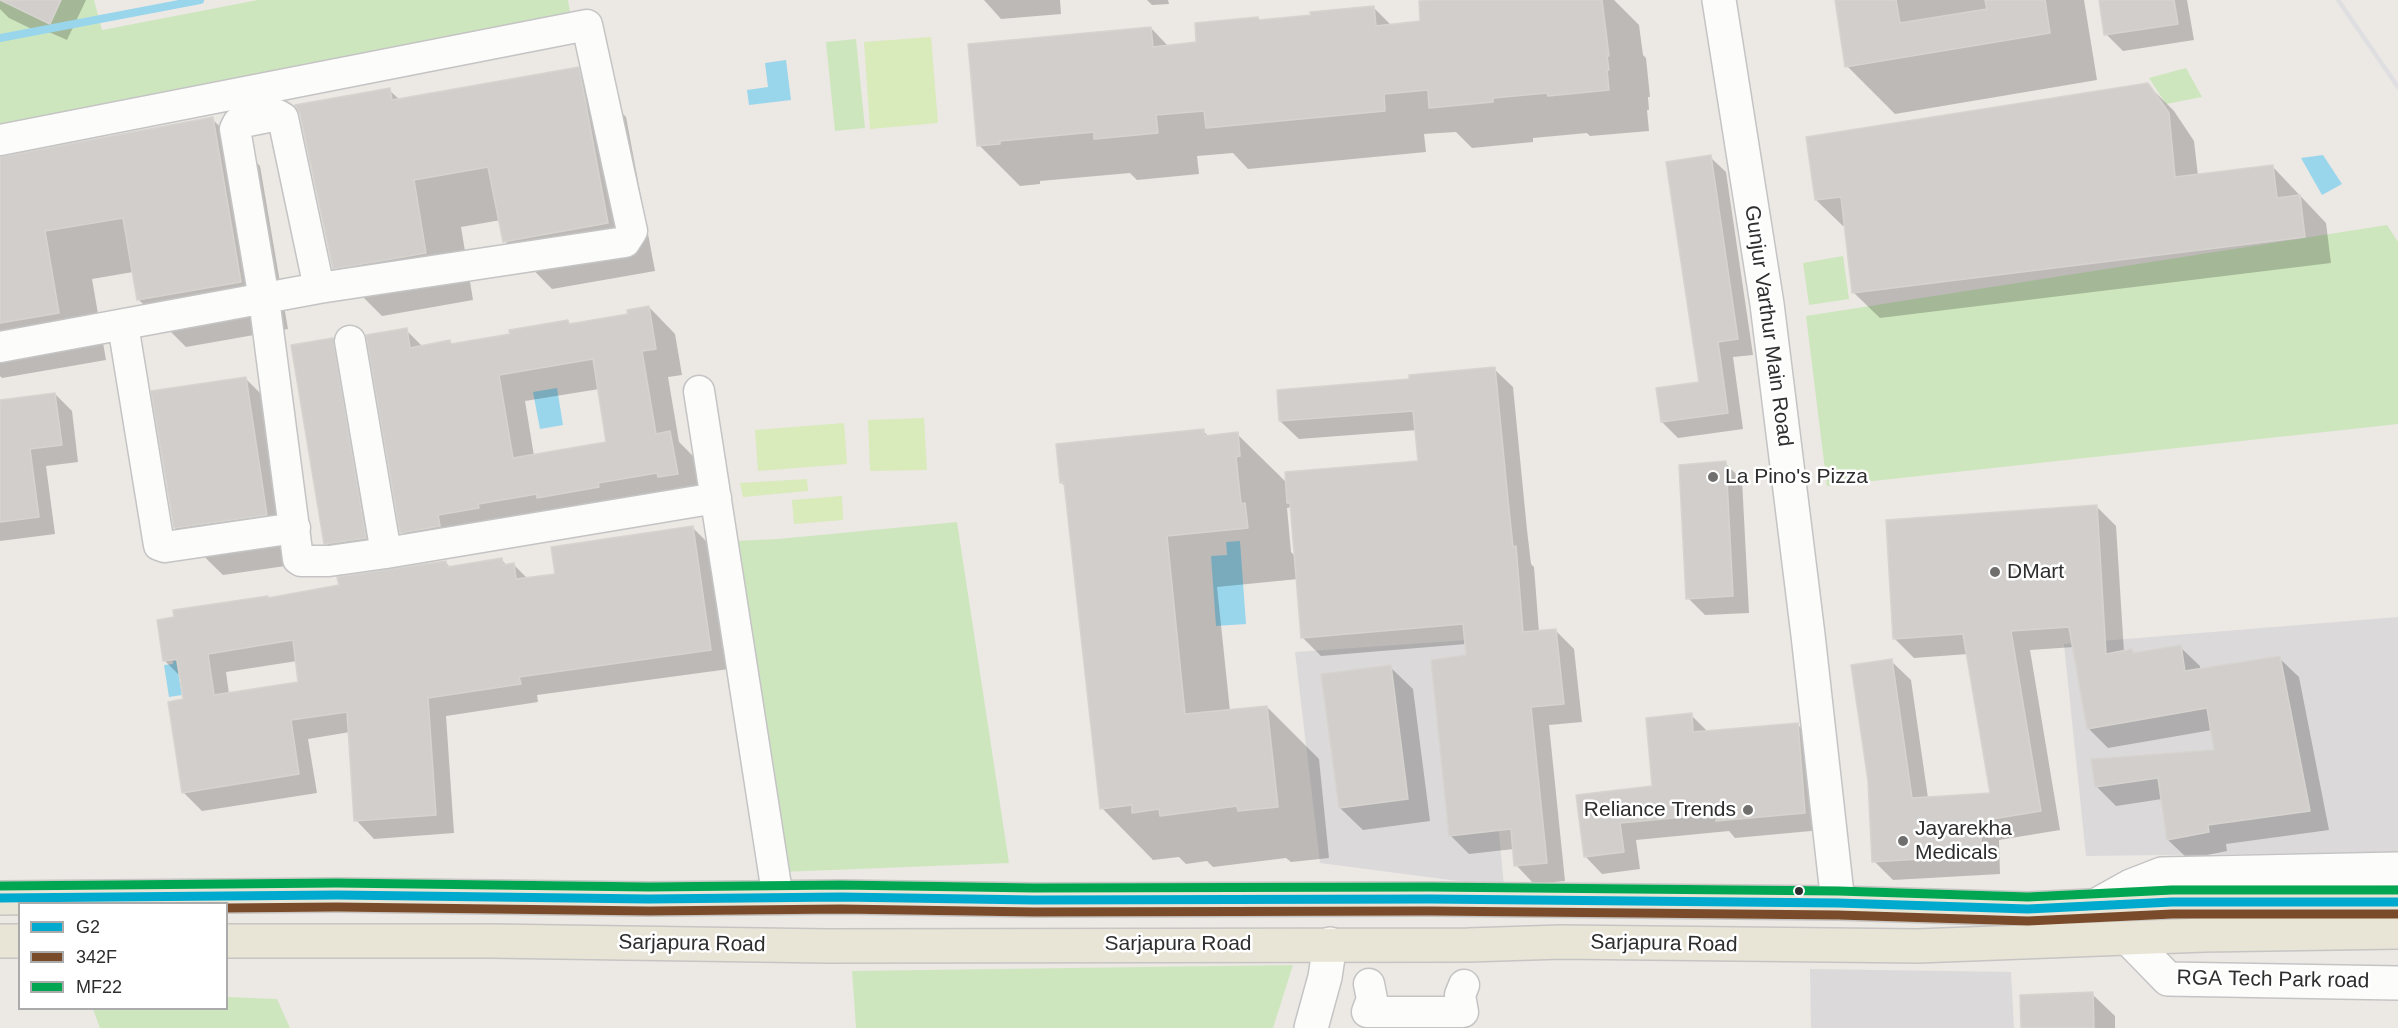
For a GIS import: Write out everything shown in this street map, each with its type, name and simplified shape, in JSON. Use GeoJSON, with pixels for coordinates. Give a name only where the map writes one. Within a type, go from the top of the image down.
{"type":"FeatureCollection","features":[{"type":"Feature","properties":{"kind":"main road","name":"Sarjapura Road"},"geometry":{"type":"LineString","coordinates":[[0,898],[337,895],[943,898],[1838,903],[2028,909],[2172,902],[2398,902]]}},
{"type":"Feature","properties":{"kind":"main road"},"geometry":{"type":"LineString","coordinates":[[941,945],[943,898]]}},
{"type":"Feature","properties":{"kind":"main road","name":"Sarjapura Road"},"geometry":{"type":"LineString","coordinates":[[228,941],[941,945],[1468,945],[1561,942],[1918,946],[2398,932]]}},
{"type":"Feature","properties":{"kind":"main road"},"geometry":{"type":"LineString","coordinates":[[0,941],[18,941]]}},
{"type":"Feature","properties":{"kind":"street","name":"Gunjur Varthur Main Road"},"geometry":{"type":"LineString","coordinates":[[1719,0],[1767,304],[1807,624],[1838,903]]}},
{"type":"Feature","properties":{"kind":"street"},"geometry":{"type":"LineString","coordinates":[[0,140],[587,25],[632,231],[625,242],[319,288],[0,347]]}},
{"type":"Feature","properties":{"kind":"street"},"geometry":{"type":"LineString","coordinates":[[319,288],[283,118],[278,115],[238,123],[235,129],[264,299],[298,559],[301,561],[329,561],[386,553],[716,498]]}},
{"type":"Feature","properties":{"kind":"street"},"geometry":{"type":"LineString","coordinates":[[123,325],[159,545],[165,547],[295,528]]}},
{"type":"Feature","properties":{"kind":"street"},"geometry":{"type":"LineString","coordinates":[[350,341],[386,553]]}},
{"type":"Feature","properties":{"kind":"street"},"geometry":{"type":"LineString","coordinates":[[699,391],[778,898]]}},
{"type":"Feature","properties":{"kind":"street"},"geometry":{"type":"LineString","coordinates":[[2097,905],[2131,886],[2162,874],[2398,869]]}},
{"type":"Feature","properties":{"kind":"street"},"geometry":{"type":"LineString","coordinates":[[2139,939],[2171,960],[2398,962]]}},
{"type":"Feature","properties":{"kind":"street","name":"RGA Tech Park road"},"geometry":{"type":"LineString","coordinates":[[2139,939],[2168,979],[2398,983]]}},
{"type":"Feature","properties":{"kind":"street"},"geometry":{"type":"LineString","coordinates":[[1311,1028],[1325,977],[1330,944]]}},
{"type":"Feature","properties":{"kind":"street"},"geometry":{"type":"LineString","coordinates":[[1374,945],[1365,1008],[1464,1008],[1468,945]]}},
{"type":"Feature","properties":{"kind":"shaded area"},"geometry":{"type":"Polygon","coordinates":[[[2398,617],[2398,852],[2086,856],[2064,644],[2398,617]]]}},
{"type":"Feature","properties":{"kind":"shaded area"},"geometry":{"type":"Polygon","coordinates":[[[1481,639],[1504,887],[1320,863],[1295,652],[1481,639]]]}},
{"type":"Feature","properties":{"kind":"shaded area"},"geometry":{"type":"Polygon","coordinates":[[[1810,969],[2011,972],[2014,1028],[1811,1028],[1810,969]]]}},
{"type":"Feature","properties":{"kind":"green space"},"geometry":{"type":"Polygon","coordinates":[[[0,0],[94,0],[102,30],[258,0],[568,0],[571,18],[0,124],[0,0]]]}},
{"type":"Feature","properties":{"kind":"green space"},"geometry":{"type":"Polygon","coordinates":[[[931,37],[938,123],[870,129],[864,42],[931,37]]]}},
{"type":"Feature","properties":{"kind":"green space"},"geometry":{"type":"Polygon","coordinates":[[[856,39],[865,128],[835,131],[826,42],[856,39]]]}},
{"type":"Feature","properties":{"kind":"green space"},"geometry":{"type":"Polygon","coordinates":[[[2186,68],[2202,97],[2166,104],[2149,78],[2186,68]]]}},
{"type":"Feature","properties":{"kind":"green space"},"geometry":{"type":"Polygon","coordinates":[[[2387,225],[2398,242],[2398,424],[1827,486],[1806,316],[2387,225]]]}},
{"type":"Feature","properties":{"kind":"green space"},"geometry":{"type":"Polygon","coordinates":[[[1843,256],[1849,299],[1809,305],[1803,263],[1843,256]]]}},
{"type":"Feature","properties":{"kind":"green space"},"geometry":{"type":"Polygon","coordinates":[[[924,418],[927,470],[870,471],[868,420],[924,418]]]}},
{"type":"Feature","properties":{"kind":"green space"},"geometry":{"type":"Polygon","coordinates":[[[844,423],[847,464],[758,471],[755,430],[844,423]]]}},
{"type":"Feature","properties":{"kind":"green space"},"geometry":{"type":"Polygon","coordinates":[[[807,479],[808,491],[743,497],[740,483],[807,479]]]}},
{"type":"Feature","properties":{"kind":"green space"},"geometry":{"type":"Polygon","coordinates":[[[842,496],[843,520],[794,524],[792,500],[842,496]]]}},
{"type":"Feature","properties":{"kind":"green space"},"geometry":{"type":"Polygon","coordinates":[[[957,522],[1009,863],[781,872],[732,541],[778,539],[957,522]]]}},
{"type":"Feature","properties":{"kind":"green space"},"geometry":{"type":"Polygon","coordinates":[[[1293,965],[1273,1028],[856,1028],[852,971],[1293,965]]]}},
{"type":"Feature","properties":{"kind":"green space"},"geometry":{"type":"Polygon","coordinates":[[[228,997],[277,999],[290,1028],[100,1028],[93,1010],[228,1010],[228,997]]]}},
{"type":"Feature","properties":{"kind":"water"},"geometry":{"type":"Polygon","coordinates":[[[786,60],[791,100],[749,105],[747,90],[768,87],[765,63],[786,60]]]}},
{"type":"Feature","properties":{"kind":"water"},"geometry":{"type":"Polygon","coordinates":[[[2323,155],[2342,184],[2322,195],[2301,158],[2323,155]]]}},
{"type":"Feature","properties":{"kind":"water"},"geometry":{"type":"Polygon","coordinates":[[[557,388],[563,425],[540,429],[533,392],[557,388]]]}},
{"type":"Feature","properties":{"kind":"water"},"geometry":{"type":"Polygon","coordinates":[[[1240,541],[1246,624],[1216,626],[1211,556],[1227,555],[1226,542],[1240,541]]]}},
{"type":"Feature","properties":{"kind":"water"},"geometry":{"type":"Polygon","coordinates":[[[173,661],[176,661],[182,695],[169,697],[164,665],[173,664],[173,661]]]}},
{"type":"Feature","properties":{"kind":"building"},"geometry":{"type":"Polygon","coordinates":[[[0,0],[61,0],[50,24],[0,0]]]}},
{"type":"Feature","properties":{"kind":"building"},"geometry":{"type":"Polygon","coordinates":[[[1602,0],[1609,56],[1607,56],[1609,70],[1607,70],[1609,90],[1493,98],[1493,102],[1429,108],[1428,90],[1384,94],[1385,111],[1206,128],[1204,111],[1156,115],[1158,133],[1094,139],[1094,132],[1000,141],[1000,144],[977,146],[968,44],[1151,27],[1153,47],[1196,42],[1195,23],[1258,17],[1259,20],[1374,6],[1376,26],[1420,21],[1419,1],[1602,0]]]}},
{"type":"Feature","properties":{"kind":"building"},"geometry":{"type":"Polygon","coordinates":[[[1835,0],[1896,0],[1900,23],[1987,9],[1985,0],[2045,0],[2050,33],[1845,67],[1835,0]]]}},
{"type":"Feature","properties":{"kind":"building"},"geometry":{"type":"Polygon","coordinates":[[[2099,0],[2174,0],[2178,24],[2104,35],[2099,0]]]}},
{"type":"Feature","properties":{"kind":"building"},"geometry":{"type":"Polygon","coordinates":[[[579,67],[608,223],[503,242],[488,167],[414,180],[426,253],[333,269],[300,114],[295,105],[390,88],[392,100],[579,67]]]}},
{"type":"Feature","properties":{"kind":"building"},"geometry":{"type":"Polygon","coordinates":[[[2148,83],[2169,113],[2175,177],[2273,165],[2277,198],[2300,195],[2305,237],[1852,293],[1841,197],[1815,200],[1806,137],[2148,83]]]}},
{"type":"Feature","properties":{"kind":"building"},"geometry":{"type":"Polygon","coordinates":[[[213,117],[241,282],[137,300],[123,218],[45,231],[59,313],[0,323],[0,157],[213,117]]]}},
{"type":"Feature","properties":{"kind":"building"},"geometry":{"type":"Polygon","coordinates":[[[1711,155],[1738,339],[1718,342],[1728,413],[1661,422],[1656,388],[1699,382],[1666,162],[1711,155]]]}},
{"type":"Feature","properties":{"kind":"building"},"geometry":{"type":"Polygon","coordinates":[[[649,306],[656,349],[642,351],[656,434],[670,431],[678,474],[658,477],[657,473],[598,483],[599,487],[537,498],[537,494],[478,504],[479,508],[438,515],[440,526],[400,533],[366,335],[407,328],[410,348],[450,340],[451,344],[510,334],[509,330],[568,320],[569,324],[628,314],[627,310],[649,306]],[[593,359],[499,375],[513,458],[606,442],[593,359]]]}},
{"type":"Feature","properties":{"kind":"building"},"geometry":{"type":"Polygon","coordinates":[[[333,338],[366,538],[324,544],[291,345],[333,338]]]}},
{"type":"Feature","properties":{"kind":"building"},"geometry":{"type":"Polygon","coordinates":[[[1495,367],[1513,547],[1516,546],[1523,632],[1556,629],[1564,704],[1531,707],[1547,863],[1514,866],[1511,829],[1449,836],[1431,660],[1466,655],[1463,624],[1301,638],[1290,503],[1287,503],[1285,472],[1418,461],[1413,411],[1279,421],[1277,390],[1409,379],[1409,375],[1495,367]]]}},
{"type":"Feature","properties":{"kind":"building"},"geometry":{"type":"Polygon","coordinates":[[[246,377],[267,515],[174,528],[151,391],[246,377]]]}},
{"type":"Feature","properties":{"kind":"building"},"geometry":{"type":"Polygon","coordinates":[[[55,393],[62,445],[30,449],[39,517],[0,522],[0,400],[55,393]]]}},
{"type":"Feature","properties":{"kind":"building"},"geometry":{"type":"Polygon","coordinates":[[[1204,429],[1204,436],[1238,432],[1240,456],[1236,457],[1241,504],[1245,503],[1248,528],[1167,536],[1185,714],[1267,706],[1278,807],[1238,811],[1237,806],[1160,816],[1159,809],[1132,813],[1132,805],[1100,809],[1064,482],[1060,483],[1056,444],[1204,429]]]}},
{"type":"Feature","properties":{"kind":"building"},"geometry":{"type":"Polygon","coordinates":[[[1726,461],[1733,596],[1686,599],[1679,465],[1726,461]]]}},
{"type":"Feature","properties":{"kind":"building"},"geometry":{"type":"Polygon","coordinates":[[[2097,505],[2106,654],[2132,649],[2133,653],[2181,645],[2185,671],[2280,656],[2310,811],[2208,825],[2209,832],[2167,840],[2158,778],[2095,787],[2091,759],[2214,750],[2207,708],[2087,729],[2069,627],[2011,631],[2041,811],[1980,821],[1982,855],[1872,862],[1868,781],[1851,665],[1892,659],[1912,798],[1990,793],[1963,634],[1893,639],[1886,520],[2097,505]]]}},
{"type":"Feature","properties":{"kind":"building"},"geometry":{"type":"Polygon","coordinates":[[[693,526],[711,650],[519,677],[521,684],[428,698],[436,815],[354,821],[347,712],[291,720],[299,774],[182,793],[168,702],[183,699],[177,659],[163,661],[157,620],[174,617],[173,610],[268,596],[268,598],[339,585],[337,577],[446,561],[447,567],[502,558],[503,565],[514,563],[516,579],[555,574],[551,547],[693,526]],[[293,640],[208,654],[214,695],[298,682],[293,640]]]}},
{"type":"Feature","properties":{"kind":"building"},"geometry":{"type":"Polygon","coordinates":[[[1391,665],[1408,799],[1339,808],[1321,674],[1391,665]]]}},
{"type":"Feature","properties":{"kind":"building"},"geometry":{"type":"Polygon","coordinates":[[[1692,713],[1693,732],[1798,723],[1805,813],[1716,821],[1716,814],[1620,823],[1624,852],[1584,857],[1576,795],[1652,786],[1646,718],[1692,713]]]}},
{"type":"Feature","properties":{"kind":"building"},"geometry":{"type":"Polygon","coordinates":[[[2093,992],[2094,1028],[2021,1028],[2020,995],[2093,992]]]}},
{"type":"Feature","properties":{"kind":"waterway"},"geometry":{"type":"LineString","coordinates":[[0,38],[200,0]]}},
{"type":"Feature","properties":{"kind":"railway"},"geometry":{"type":"LineString","coordinates":[[2338,0],[2398,87]]}},
{"type":"Feature","properties":{"kind":"transit line","name":"MF22"},"geometry":{"type":"LineString","coordinates":[[0,886],[337,883],[649,887],[841,885],[1034,888],[1430,887],[1838,891],[2028,897],[2172,890],[2398,890]]}},
{"type":"Feature","properties":{"kind":"transit line","name":"G2"},"geometry":{"type":"LineString","coordinates":[[0,898],[337,895],[649,899],[841,897],[1034,900],[1430,899],[1838,903],[2028,909],[2172,902],[2398,902]]}},
{"type":"Feature","properties":{"kind":"transit line","name":"342F"},"geometry":{"type":"LineString","coordinates":[[228,908],[649,911],[841,909],[1034,912],[1430,911],[1838,915],[2028,921],[2172,914],[2398,914]]}},
{"type":"Feature","properties":{"kind":"place","name":"La Pino's Pizza"},"geometry":{"type":"Point","coordinates":[1713,477]}},
{"type":"Feature","properties":{"kind":"place","name":"DMart"},"geometry":{"type":"Point","coordinates":[1995,572]}},
{"type":"Feature","properties":{"kind":"place","name":"Reliance Trends"},"geometry":{"type":"Point","coordinates":[1748,810]}},
{"type":"Feature","properties":{"kind":"place","name":"Jayarekha Medicals"},"geometry":{"type":"Point","coordinates":[1903,841]}}]}
